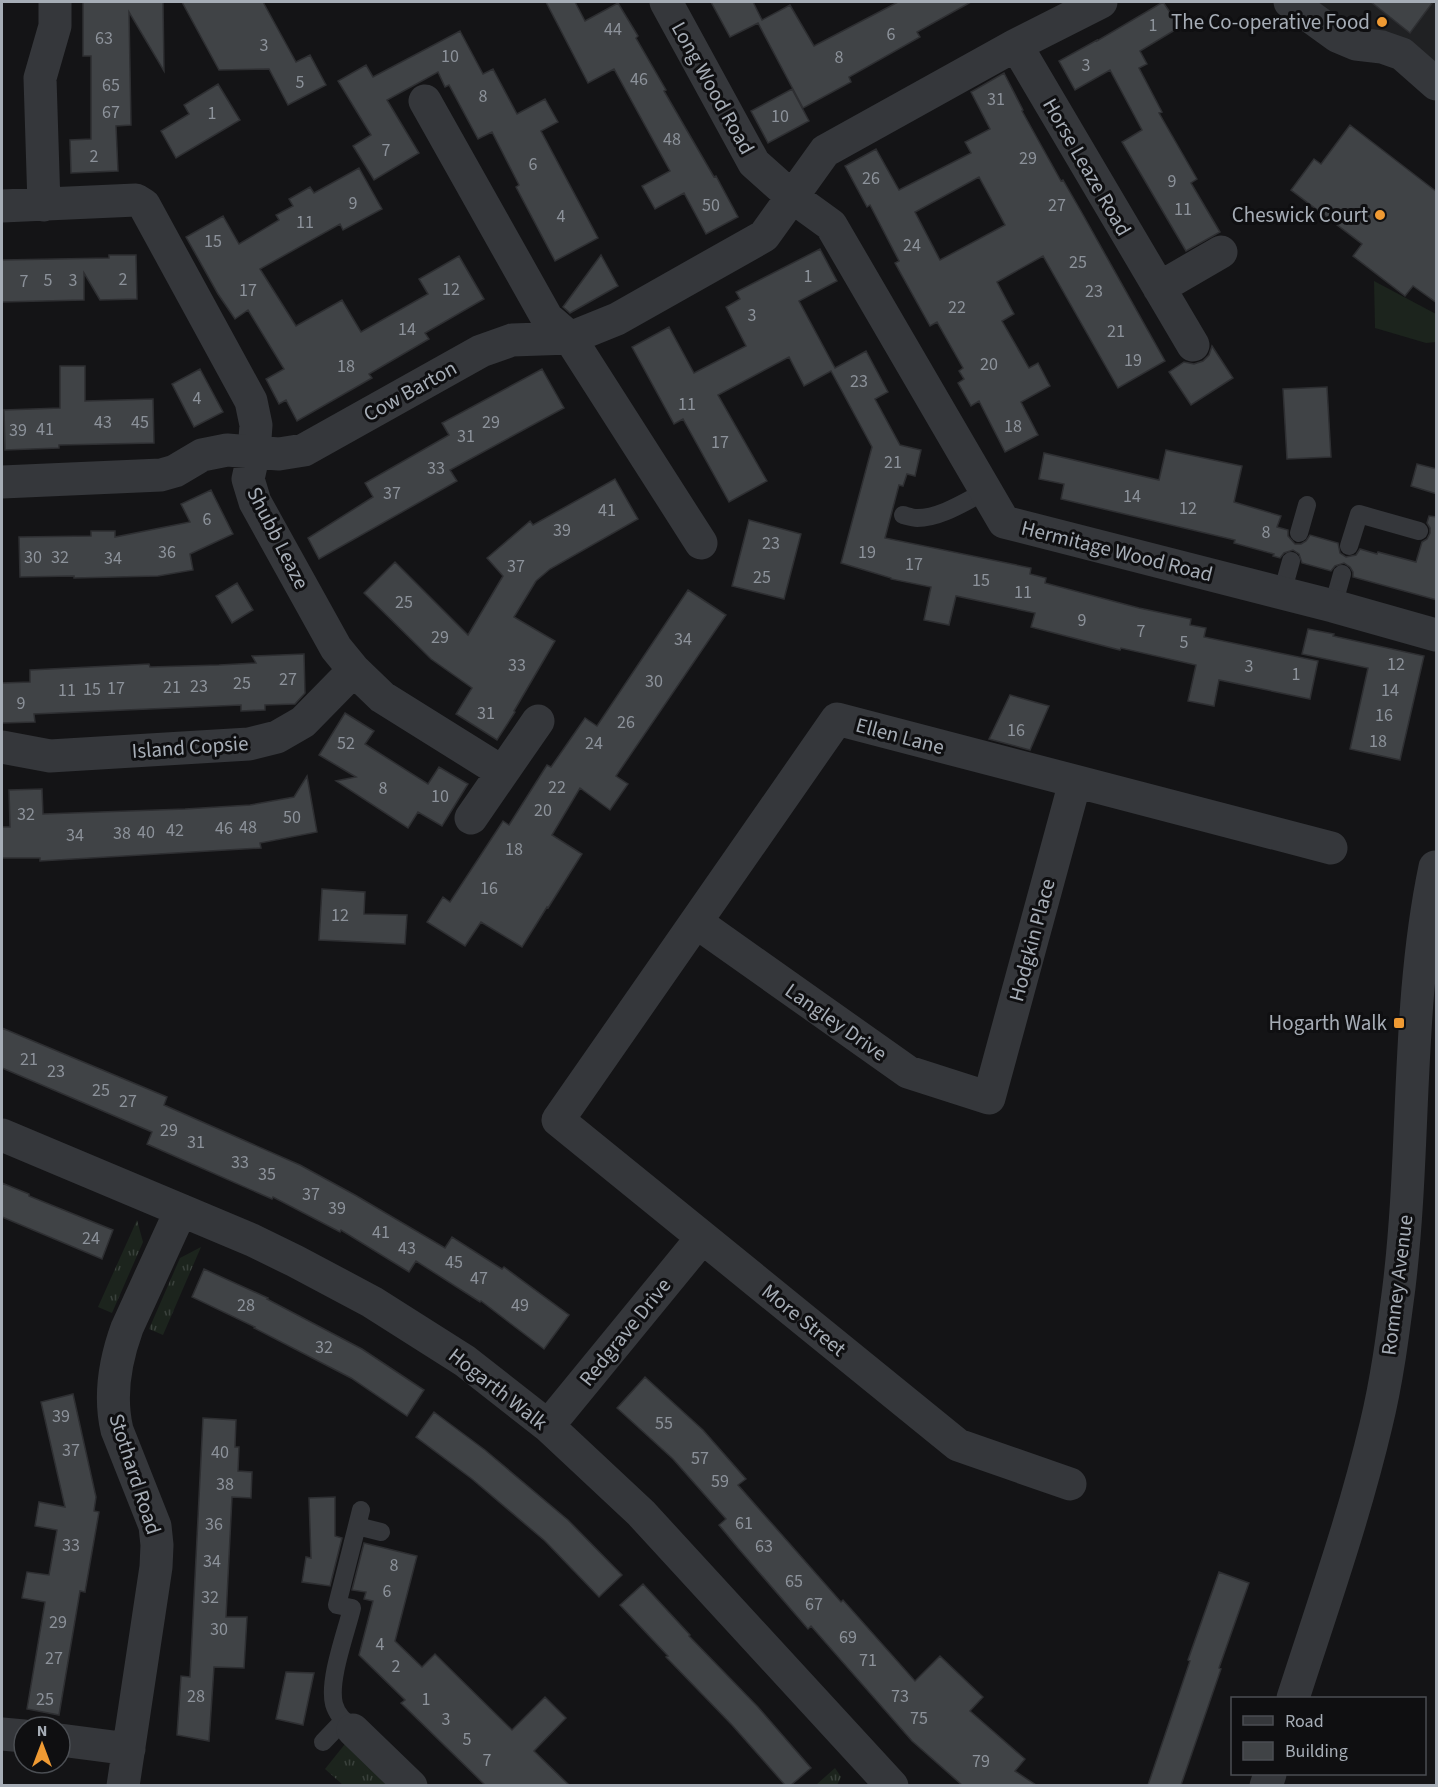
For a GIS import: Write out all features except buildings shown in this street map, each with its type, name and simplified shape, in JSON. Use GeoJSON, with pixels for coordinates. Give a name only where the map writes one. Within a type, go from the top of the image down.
{"type":"FeatureCollection","features":[{"type":"Feature","properties":{"kind":"street"},"geometry":{"type":"LineString","coordinates":[[2,206],[45,205],[40,78],[55,26],[55,2]]}},
{"type":"Feature","properties":{"kind":"street","name":"Long Wood Road"},"geometry":{"type":"LineString","coordinates":[[666,2],[754,164],[791,196]]}},
{"type":"Feature","properties":{"kind":"street"},"geometry":{"type":"LineString","coordinates":[[791,196],[825,151],[1016,45],[1101,2]]}},
{"type":"Feature","properties":{"kind":"street"},"geometry":{"type":"LineString","coordinates":[[1290,2],[1337,36],[1356,44],[1382,47],[1402,54],[1437,84]]}},
{"type":"Feature","properties":{"kind":"street","name":"Horse Leaze Road"},"geometry":{"type":"LineString","coordinates":[[1016,45],[1193,345]]}},
{"type":"Feature","properties":{"kind":"street"},"geometry":{"type":"LineString","coordinates":[[425,101],[548,318],[570,338],[700,543]]}},
{"type":"Feature","properties":{"kind":"street","name":"Cow Barton"},"geometry":{"type":"LineString","coordinates":[[2,482],[161,475],[176,471],[202,455],[227,450],[279,454],[303,450],[481,351],[512,340],[570,338],[617,319],[764,236],[791,196]]}},
{"type":"Feature","properties":{"kind":"street","name":"Hermitage Wood Road"},"geometry":{"type":"LineString","coordinates":[[791,196],[831,225],[1004,522],[1437,635]]}},
{"type":"Feature","properties":{"kind":"street","name":"Shubb Leaze"},"geometry":{"type":"LineString","coordinates":[[45,205],[136,200],[144,205],[251,401],[256,425],[254,452],[248,479],[255,502],[336,648],[354,670],[382,697],[502,772]]}},
{"type":"Feature","properties":{"kind":"street"},"geometry":{"type":"LineString","coordinates":[[1159,288],[1221,252]]}},
{"type":"Feature","properties":{"kind":"street","name":"Island Copsie"},"geometry":{"type":"LineString","coordinates":[[2,747],[50,756],[249,744],[277,737],[303,722],[354,670]]}},
{"type":"Feature","properties":{"kind":"street","name":"Ellen Lane"},"geometry":{"type":"LineString","coordinates":[[558,1120],[837,719],[1331,848]]}},
{"type":"Feature","properties":{"kind":"street"},"geometry":{"type":"LineString","coordinates":[[471,818],[538,721]]}},
{"type":"Feature","properties":{"kind":"street","name":"Hodgkin Place"},"geometry":{"type":"LineString","coordinates":[[989,1098],[1076,782]]}},
{"type":"Feature","properties":{"kind":"street","name":"Romney Avenue"},"geometry":{"type":"LineString","coordinates":[[1293,1697],[1352,1514],[1377,1425],[1382,1396],[1399,1288],[1424,1077],[1420,959],[1427,905],[1436,863]]}},
{"type":"Feature","properties":{"kind":"street","name":"Langley Drive"},"geometry":{"type":"LineString","coordinates":[[696,922],[908,1072],[989,1098]]}},
{"type":"Feature","properties":{"kind":"street","name":"More Street"},"geometry":{"type":"LineString","coordinates":[[558,1120],[958,1445],[1070,1484]]}},
{"type":"Feature","properties":{"kind":"street","name":"Hogarth Walk"},"geometry":{"type":"LineString","coordinates":[[2,1135],[278,1253],[372,1302],[465,1361],[548,1426],[642,1513],[883,1783]]}},
{"type":"Feature","properties":{"kind":"street","name":"Stothard Road"},"geometry":{"type":"LineString","coordinates":[[123,1785],[156,1567],[157,1535],[117,1430],[113,1403],[114,1376],[124,1337],[181,1210]]}},
{"type":"Feature","properties":{"kind":"street","name":"Redgrave Drive"},"geometry":{"type":"LineString","coordinates":[[548,1426],[702,1238]]}},
{"type":"Feature","properties":{"kind":"street"},"geometry":{"type":"LineString","coordinates":[[348,1725],[411,1785]]}},
{"type":"Feature","properties":{"kind":"street"},"geometry":{"type":"LineString","coordinates":[[72,1742],[129,1749]]}},
{"type":"Feature","properties":{"kind":"lane"},"geometry":{"type":"LineString","coordinates":[[903,515],[918,518],[949,510],[986,491]]}},
{"type":"Feature","properties":{"kind":"lane"},"geometry":{"type":"LineString","coordinates":[[1299,533],[1307,505]]}},
{"type":"Feature","properties":{"kind":"lane"},"geometry":{"type":"LineString","coordinates":[[1349,546],[1359,514],[1419,531]]}},
{"type":"Feature","properties":{"kind":"lane"},"geometry":{"type":"LineString","coordinates":[[1282,593],[1291,561]]}},
{"type":"Feature","properties":{"kind":"lane"},"geometry":{"type":"LineString","coordinates":[[1333,606],[1342,574]]}},
{"type":"Feature","properties":{"kind":"lane"},"geometry":{"type":"LineString","coordinates":[[323,1742],[348,1725],[338,1713],[334,1703],[334,1680],[357,1610],[337,1605],[359,1518],[381,1532]]}},
{"type":"Feature","properties":{"kind":"shaded area"},"geometry":{"type":"Polygon","coordinates":[[[1303,2],[1436,2],[1436,64],[1400,38],[1317,14],[1303,2]]]}},
{"type":"Feature","properties":{"kind":"green space"},"geometry":{"type":"Polygon","coordinates":[[[1374,281],[1436,314],[1436,342],[1426,343],[1375,328],[1374,281]]]}},
{"type":"Feature","properties":{"kind":"green space"},"geometry":{"type":"Polygon","coordinates":[[[137,1220],[143,1242],[112,1313],[98,1307],[137,1220]]]}},
{"type":"Feature","properties":{"kind":"green space"},"geometry":{"type":"Polygon","coordinates":[[[201,1247],[163,1335],[149,1329],[180,1258],[201,1247]]]}},
{"type":"Feature","properties":{"kind":"green space"},"geometry":{"type":"Polygon","coordinates":[[[345,1744],[388,1785],[343,1785],[325,1769],[345,1744]]]}},
{"type":"Feature","properties":{"kind":"green space"},"geometry":{"type":"Polygon","coordinates":[[[835,1768],[841,1777],[837,1785],[816,1785],[835,1768]]]}},
{"type":"Feature","properties":{"kind":"place","name":"The Co-operative Food"},"geometry":{"type":"Point","coordinates":[1382,22]}},
{"type":"Feature","properties":{"kind":"place","name":"Cheswick Court"},"geometry":{"type":"Point","coordinates":[1380,215]}},
{"type":"Feature","properties":{"kind":"place","name":"Hogarth Walk"},"geometry":{"type":"Point","coordinates":[1399,1023]}}]}
